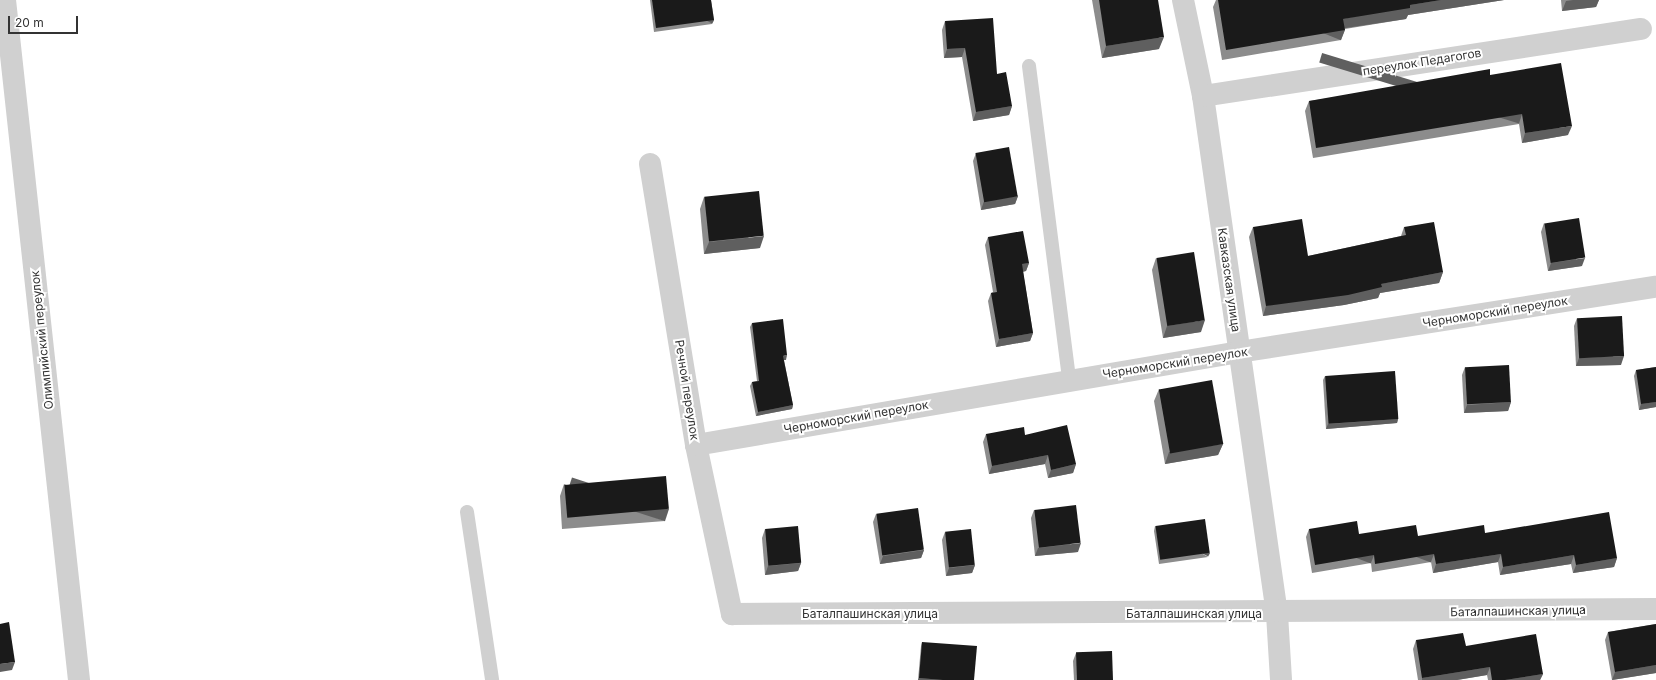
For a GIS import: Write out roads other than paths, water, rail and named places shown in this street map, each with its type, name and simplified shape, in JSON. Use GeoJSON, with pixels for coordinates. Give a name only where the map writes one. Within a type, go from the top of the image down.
{"type":"FeatureCollection","features":[{"type":"Feature","properties":{"kind":"street","name":"Олимпийский переулок"},"geometry":{"type":"LineString","coordinates":[[5,0],[79,680]]}},
{"type":"Feature","properties":{"kind":"street","name":"Кавказская улица"},"geometry":{"type":"LineString","coordinates":[[1183,0],[1203,96],[1277,614],[1281,680]]}},
{"type":"Feature","properties":{"kind":"street","name":"переулок Педагогов"},"geometry":{"type":"LineString","coordinates":[[1203,96],[1641,29]]}},
{"type":"Feature","properties":{"kind":"street","name":"Речной переулок"},"geometry":{"type":"LineString","coordinates":[[650,164],[696,444],[732,614]]}},
{"type":"Feature","properties":{"kind":"street","name":"Черноморский переулок"},"geometry":{"type":"LineString","coordinates":[[696,444],[1239,352],[1656,287]]}},
{"type":"Feature","properties":{"kind":"street","name":"Баталпашинская улица"},"geometry":{"type":"LineString","coordinates":[[732,614],[1277,614],[1656,609]]}},
{"type":"Feature","properties":{"kind":"lane"},"geometry":{"type":"LineString","coordinates":[[1029,66],[1069,380]]}},
{"type":"Feature","properties":{"kind":"lane"},"geometry":{"type":"LineString","coordinates":[[467,512],[492,680]]}}]}
